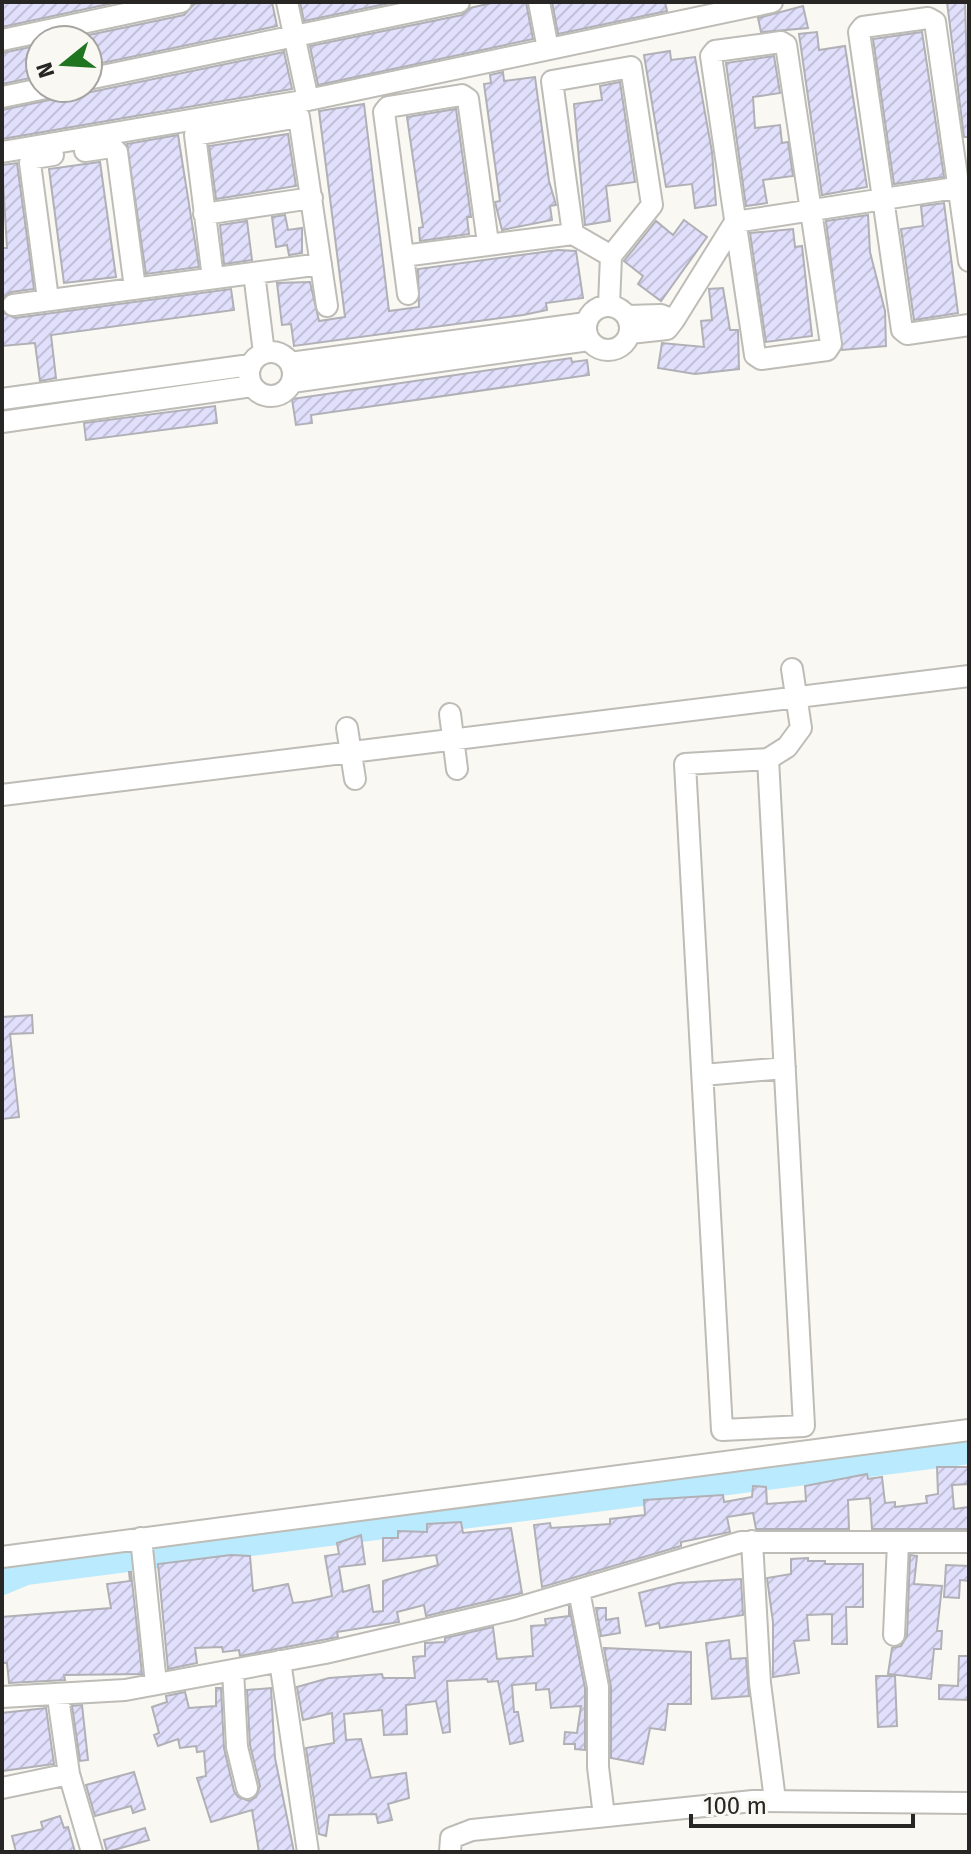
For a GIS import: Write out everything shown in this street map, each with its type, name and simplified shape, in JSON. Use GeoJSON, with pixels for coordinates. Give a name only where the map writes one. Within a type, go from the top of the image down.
{"type":"FeatureCollection","features":[{"type":"Feature","properties":{"kind":"street"},"geometry":{"type":"LineString","coordinates":[[2,40],[181,2]]}},
{"type":"Feature","properties":{"kind":"street"},"geometry":{"type":"LineString","coordinates":[[287,2],[308,100]]}},
{"type":"Feature","properties":{"kind":"street"},"geometry":{"type":"LineString","coordinates":[[104,76],[459,2]]}},
{"type":"Feature","properties":{"kind":"street"},"geometry":{"type":"LineString","coordinates":[[539,2],[548,49]]}},
{"type":"Feature","properties":{"kind":"street"},"geometry":{"type":"LineString","coordinates":[[2,152],[308,100],[772,2]]}},
{"type":"Feature","properties":{"kind":"street"},"geometry":{"type":"LineString","coordinates":[[969,261],[964,186],[933,18],[863,27],[859,32],[903,333],[969,325]]}},
{"type":"Feature","properties":{"kind":"street"},"geometry":{"type":"LineString","coordinates":[[781,42],[786,45],[811,211],[831,344],[827,350],[757,358],[711,56],[715,51],[768,43],[781,42]]}},
{"type":"Feature","properties":{"kind":"street"},"geometry":{"type":"LineString","coordinates":[[573,234],[552,81],[631,67],[652,205],[611,256],[609,305]]}},
{"type":"Feature","properties":{"kind":"street"},"geometry":{"type":"LineString","coordinates":[[2,97],[24,92]]}},
{"type":"Feature","properties":{"kind":"street"},"geometry":{"type":"LineString","coordinates":[[408,294],[385,109],[462,95],[468,99],[488,243]]}},
{"type":"Feature","properties":{"kind":"street"},"geometry":{"type":"LineString","coordinates":[[213,278],[195,135],[295,117],[301,120],[327,306]]}},
{"type":"Feature","properties":{"kind":"street"},"geometry":{"type":"LineString","coordinates":[[48,299],[31,160],[112,147],[117,152],[135,288]]}},
{"type":"Feature","properties":{"kind":"street"},"geometry":{"type":"LineString","coordinates":[[588,332],[607,351],[617,349],[629,325],[661,315],[674,320],[681,314],[707,264],[735,222],[964,186]]}},
{"type":"Feature","properties":{"kind":"street"},"geometry":{"type":"LineString","coordinates":[[204,214],[312,198]]}},
{"type":"Feature","properties":{"kind":"street"},"geometry":{"type":"LineString","coordinates":[[403,256],[573,234],[611,256]]}},
{"type":"Feature","properties":{"kind":"street"},"geometry":{"type":"LineString","coordinates":[[13,305],[321,264]]}},
{"type":"Feature","properties":{"kind":"street"},"geometry":{"type":"LineString","coordinates":[[707,264],[742,268]]}},
{"type":"Feature","properties":{"kind":"street"},"geometry":{"type":"LineString","coordinates":[[254,273],[255,368],[261,395],[273,397],[284,392],[291,372]]}},
{"type":"Feature","properties":{"kind":"street"},"geometry":{"type":"LineString","coordinates":[[588,332],[599,307],[609,305],[620,308],[629,325]]}},
{"type":"Feature","properties":{"kind":"street"},"geometry":{"type":"LineString","coordinates":[[291,372],[588,332]]}},
{"type":"Feature","properties":{"kind":"street"},"geometry":{"type":"LineString","coordinates":[[2,422],[35,418],[255,368],[274,352],[291,372]]}},
{"type":"Feature","properties":{"kind":"street"},"geometry":{"type":"LineString","coordinates":[[2,399],[255,368]]}},
{"type":"Feature","properties":{"kind":"street"},"geometry":{"type":"LineString","coordinates":[[32,395],[35,418]]}},
{"type":"Feature","properties":{"kind":"street"},"geometry":{"type":"LineString","coordinates":[[768,759],[804,1426],[722,1430],[685,764],[768,759],[787,747],[801,728],[792,669]]}},
{"type":"Feature","properties":{"kind":"street"},"geometry":{"type":"LineString","coordinates":[[2,795],[454,742],[969,676]]}},
{"type":"Feature","properties":{"kind":"street"},"geometry":{"type":"LineString","coordinates":[[450,714],[457,769]]}},
{"type":"Feature","properties":{"kind":"street"},"geometry":{"type":"LineString","coordinates":[[347,728],[355,779]]}},
{"type":"Feature","properties":{"kind":"street"},"geometry":{"type":"LineString","coordinates":[[703,1075],[785,1068]]}},
{"type":"Feature","properties":{"kind":"street"},"geometry":{"type":"LineString","coordinates":[[2,1557],[142,1547],[969,1430]]}},
{"type":"Feature","properties":{"kind":"street"},"geometry":{"type":"LineString","coordinates":[[752,1541],[760,1683],[775,1800]]}},
{"type":"Feature","properties":{"kind":"street"},"geometry":{"type":"LineString","coordinates":[[2,1697],[58,1697],[156,1684],[280,1661],[514,1609],[752,1541],[969,1542]]}},
{"type":"Feature","properties":{"kind":"street"},"geometry":{"type":"LineString","coordinates":[[894,1635],[898,1543]]}},
{"type":"Feature","properties":{"kind":"street"},"geometry":{"type":"LineString","coordinates":[[142,1547],[156,1684]]}},
{"type":"Feature","properties":{"kind":"street"},"geometry":{"type":"LineString","coordinates":[[579,1591],[598,1687],[598,1776],[604,1816]]}},
{"type":"Feature","properties":{"kind":"street"},"geometry":{"type":"LineString","coordinates":[[280,1661],[308,1852]]}},
{"type":"Feature","properties":{"kind":"street"},"geometry":{"type":"LineString","coordinates":[[233,1670],[237,1747],[247,1788]]}},
{"type":"Feature","properties":{"kind":"street"},"geometry":{"type":"LineString","coordinates":[[58,1697],[69,1774],[92,1852]]}},
{"type":"Feature","properties":{"kind":"street"},"geometry":{"type":"LineString","coordinates":[[2,1788],[69,1774]]}},
{"type":"Feature","properties":{"kind":"street"},"geometry":{"type":"LineString","coordinates":[[450,1852],[451,1838],[472,1830],[604,1816],[775,1800],[969,1803]]}},
{"type":"Feature","properties":{"kind":"building"},"geometry":{"type":"Polygon","coordinates":[[[2,2],[118,2],[2,27],[2,2]]]}},
{"type":"Feature","properties":{"kind":"building"},"geometry":{"type":"Polygon","coordinates":[[[272,2],[277,26],[104,63],[104,32],[184,15],[194,4],[272,2]]]}},
{"type":"Feature","properties":{"kind":"building"},"geometry":{"type":"Polygon","coordinates":[[[300,2],[395,2],[304,21],[300,2]]]}},
{"type":"Feature","properties":{"kind":"building"},"geometry":{"type":"Polygon","coordinates":[[[496,2],[526,2],[533,39],[318,85],[310,46],[462,15],[470,8],[496,2]]]}},
{"type":"Feature","properties":{"kind":"building"},"geometry":{"type":"Polygon","coordinates":[[[552,2],[665,2],[667,11],[558,34],[552,2]]]}},
{"type":"Feature","properties":{"kind":"building"},"geometry":{"type":"Polygon","coordinates":[[[947,2],[965,2],[969,137],[964,137],[947,2]]]}},
{"type":"Feature","properties":{"kind":"building"},"geometry":{"type":"Polygon","coordinates":[[[803,6],[808,28],[761,32],[758,18],[803,6]]]}},
{"type":"Feature","properties":{"kind":"building"},"geometry":{"type":"Polygon","coordinates":[[[817,32],[819,50],[845,46],[867,187],[822,195],[799,34],[817,32]]]}},
{"type":"Feature","properties":{"kind":"building"},"geometry":{"type":"Polygon","coordinates":[[[922,32],[944,177],[894,184],[873,39],[922,32]]]}},
{"type":"Feature","properties":{"kind":"building"},"geometry":{"type":"Polygon","coordinates":[[[24,48],[24,79],[2,84],[2,53],[24,48]]]}},
{"type":"Feature","properties":{"kind":"building"},"geometry":{"type":"Polygon","coordinates":[[[670,51],[671,60],[695,57],[712,152],[716,205],[695,208],[692,184],[666,187],[644,55],[670,51]]]}},
{"type":"Feature","properties":{"kind":"building"},"geometry":{"type":"Polygon","coordinates":[[[284,52],[292,89],[2,139],[2,110],[30,104],[104,104],[104,89],[284,52]]]}},
{"type":"Feature","properties":{"kind":"building"},"geometry":{"type":"Polygon","coordinates":[[[774,56],[780,93],[753,97],[755,128],[780,125],[782,143],[788,142],[793,176],[763,180],[767,203],[746,206],[726,63],[774,56]]]}},
{"type":"Feature","properties":{"kind":"building"},"geometry":{"type":"Polygon","coordinates":[[[503,72],[504,81],[535,77],[549,181],[556,205],[550,206],[552,220],[502,230],[495,202],[500,201],[484,84],[491,83],[490,75],[503,72]]]}},
{"type":"Feature","properties":{"kind":"building"},"geometry":{"type":"Polygon","coordinates":[[[620,82],[635,182],[606,186],[610,221],[585,225],[574,104],[602,100],[600,86],[620,82]]]}},
{"type":"Feature","properties":{"kind":"building"},"geometry":{"type":"Polygon","coordinates":[[[364,104],[389,311],[419,307],[418,269],[558,250],[576,251],[583,298],[546,303],[547,310],[523,315],[294,346],[291,324],[282,325],[277,283],[310,282],[319,321],[345,317],[319,111],[364,104]]]}},
{"type":"Feature","properties":{"kind":"building"},"geometry":{"type":"Polygon","coordinates":[[[456,109],[471,217],[467,217],[469,234],[420,241],[419,228],[423,227],[407,117],[456,109]]]}},
{"type":"Feature","properties":{"kind":"building"},"geometry":{"type":"Polygon","coordinates":[[[288,134],[296,186],[216,199],[209,146],[288,134]]]}},
{"type":"Feature","properties":{"kind":"building"},"geometry":{"type":"Polygon","coordinates":[[[178,135],[199,267],[146,274],[127,144],[178,135]]]}},
{"type":"Feature","properties":{"kind":"building"},"geometry":{"type":"Polygon","coordinates":[[[100,162],[116,277],[64,283],[49,169],[100,162]]]}},
{"type":"Feature","properties":{"kind":"building"},"geometry":{"type":"Polygon","coordinates":[[[17,163],[34,289],[11,292],[2,299],[2,248],[7,248],[2,165],[17,163]]]}},
{"type":"Feature","properties":{"kind":"building"},"geometry":{"type":"Polygon","coordinates":[[[944,203],[958,313],[914,320],[901,229],[923,226],[921,206],[944,203]]]}},
{"type":"Feature","properties":{"kind":"building"},"geometry":{"type":"Polygon","coordinates":[[[285,215],[288,230],[302,228],[302,253],[289,255],[287,245],[276,247],[272,217],[285,215]]]}},
{"type":"Feature","properties":{"kind":"building"},"geometry":{"type":"Polygon","coordinates":[[[868,215],[870,252],[885,311],[886,346],[842,350],[826,221],[868,215]]]}},
{"type":"Feature","properties":{"kind":"building"},"geometry":{"type":"Polygon","coordinates":[[[684,220],[707,237],[661,301],[638,284],[643,276],[624,261],[656,221],[673,235],[684,220]]]}},
{"type":"Feature","properties":{"kind":"building"},"geometry":{"type":"Polygon","coordinates":[[[247,221],[252,260],[224,264],[220,225],[247,221]]]}},
{"type":"Feature","properties":{"kind":"building"},"geometry":{"type":"Polygon","coordinates":[[[793,229],[795,247],[802,246],[812,336],[766,342],[750,233],[793,229]]]}},
{"type":"Feature","properties":{"kind":"building"},"geometry":{"type":"Polygon","coordinates":[[[723,288],[730,330],[738,330],[739,369],[695,374],[658,368],[662,343],[704,347],[701,321],[712,320],[709,289],[723,288]]]}},
{"type":"Feature","properties":{"kind":"building"},"geometry":{"type":"Polygon","coordinates":[[[231,289],[234,310],[51,335],[56,378],[40,381],[35,343],[2,346],[2,312],[15,318],[231,289]]]}},
{"type":"Feature","properties":{"kind":"building"},"geometry":{"type":"Polygon","coordinates":[[[571,358],[572,362],[587,360],[589,375],[311,415],[312,423],[296,425],[292,399],[571,358]]]}},
{"type":"Feature","properties":{"kind":"building"},"geometry":{"type":"Polygon","coordinates":[[[215,406],[217,423],[86,440],[84,423],[215,406]]]}},
{"type":"Feature","properties":{"kind":"building"},"geometry":{"type":"Polygon","coordinates":[[[32,1015],[33,1033],[10,1034],[19,1117],[2,1119],[2,1017],[32,1015]]]}},
{"type":"Feature","properties":{"kind":"building"},"geometry":{"type":"Polygon","coordinates":[[[937,1467],[969,1467],[969,1484],[952,1485],[954,1509],[969,1507],[969,1529],[872,1529],[870,1498],[848,1500],[849,1529],[756,1529],[753,1513],[727,1517],[730,1532],[681,1542],[681,1546],[542,1587],[534,1525],[550,1523],[551,1528],[610,1524],[610,1519],[645,1515],[644,1500],[723,1495],[724,1502],[752,1497],[753,1486],[766,1487],[767,1504],[806,1501],[805,1486],[867,1474],[868,1479],[882,1477],[885,1503],[895,1502],[895,1507],[927,1503],[926,1496],[938,1494],[937,1467]]]}},
{"type":"Feature","properties":{"kind":"building"},"geometry":{"type":"Polygon","coordinates":[[[461,1522],[463,1533],[511,1528],[522,1593],[426,1616],[424,1605],[397,1612],[399,1622],[337,1632],[338,1637],[240,1656],[239,1650],[223,1652],[222,1647],[195,1648],[197,1663],[168,1669],[158,1564],[231,1555],[250,1556],[253,1591],[288,1584],[293,1603],[310,1601],[332,1596],[325,1556],[339,1554],[337,1543],[361,1535],[365,1564],[339,1567],[343,1592],[369,1585],[373,1612],[383,1611],[383,1581],[438,1565],[436,1555],[383,1561],[383,1538],[398,1538],[398,1531],[427,1532],[427,1524],[461,1522]]]}},
{"type":"Feature","properties":{"kind":"building"},"geometry":{"type":"Polygon","coordinates":[[[910,1555],[917,1556],[914,1584],[942,1586],[937,1631],[942,1631],[941,1649],[934,1649],[931,1679],[888,1674],[892,1648],[901,1646],[907,1636],[910,1555]]]}},
{"type":"Feature","properties":{"kind":"building"},"geometry":{"type":"Polygon","coordinates":[[[808,1558],[808,1561],[825,1561],[825,1564],[863,1564],[863,1607],[846,1607],[847,1644],[832,1644],[832,1614],[807,1615],[809,1640],[794,1641],[799,1673],[773,1677],[773,1622],[767,1578],[791,1574],[791,1559],[808,1558]]]}},
{"type":"Feature","properties":{"kind":"building"},"geometry":{"type":"Polygon","coordinates":[[[946,1565],[969,1566],[969,1581],[960,1580],[959,1598],[944,1597],[946,1565]]]}},
{"type":"Feature","properties":{"kind":"building"},"geometry":{"type":"Polygon","coordinates":[[[129,1572],[142,1674],[64,1675],[65,1680],[9,1683],[7,1663],[2,1663],[2,1617],[111,1608],[107,1584],[130,1581],[129,1572]]]}},
{"type":"Feature","properties":{"kind":"building"},"geometry":{"type":"Polygon","coordinates":[[[741,1579],[743,1615],[660,1628],[659,1623],[646,1626],[639,1593],[678,1583],[741,1579]]]}},
{"type":"Feature","properties":{"kind":"building"},"geometry":{"type":"Polygon","coordinates":[[[569,1606],[585,1688],[585,1750],[575,1749],[575,1744],[564,1744],[565,1732],[577,1733],[581,1706],[551,1708],[549,1689],[536,1690],[536,1683],[512,1685],[514,1712],[518,1712],[523,1741],[510,1744],[498,1681],[447,1681],[450,1732],[443,1733],[436,1701],[406,1705],[407,1734],[384,1735],[382,1710],[344,1714],[346,1740],[361,1739],[371,1778],[406,1773],[409,1798],[388,1804],[392,1820],[378,1823],[376,1814],[329,1815],[326,1836],[319,1834],[306,1748],[334,1743],[332,1713],[303,1720],[297,1687],[329,1678],[382,1674],[383,1678],[415,1678],[413,1657],[425,1656],[425,1643],[445,1642],[445,1638],[493,1627],[497,1659],[533,1656],[531,1626],[546,1625],[545,1619],[569,1616],[569,1606]]]}},
{"type":"Feature","properties":{"kind":"building"},"geometry":{"type":"Polygon","coordinates":[[[596,1608],[606,1608],[606,1620],[618,1618],[620,1633],[601,1636],[596,1608]]]}},
{"type":"Feature","properties":{"kind":"building"},"geometry":{"type":"Polygon","coordinates":[[[729,1640],[731,1659],[746,1658],[749,1696],[712,1699],[706,1643],[729,1640]]]}},
{"type":"Feature","properties":{"kind":"building"},"geometry":{"type":"Polygon","coordinates":[[[604,1648],[691,1652],[691,1704],[668,1704],[665,1730],[650,1728],[643,1764],[611,1758],[611,1687],[604,1648]]]}},
{"type":"Feature","properties":{"kind":"building"},"geometry":{"type":"Polygon","coordinates":[[[959,1656],[969,1656],[969,1700],[939,1699],[939,1685],[958,1686],[959,1656]]]}},
{"type":"Feature","properties":{"kind":"building"},"geometry":{"type":"Polygon","coordinates":[[[876,1676],[895,1676],[897,1726],[878,1727],[876,1676]]]}},
{"type":"Feature","properties":{"kind":"building"},"geometry":{"type":"Polygon","coordinates":[[[216,1688],[221,1688],[224,1748],[234,1791],[238,1797],[249,1801],[256,1797],[260,1786],[250,1745],[247,1690],[271,1688],[275,1758],[294,1852],[259,1852],[252,1810],[211,1822],[197,1778],[206,1776],[204,1751],[197,1752],[196,1746],[180,1748],[178,1739],[158,1746],[154,1735],[159,1733],[152,1707],[167,1702],[166,1696],[185,1692],[189,1708],[216,1706],[216,1688]]]}},
{"type":"Feature","properties":{"kind":"building"},"geometry":{"type":"Polygon","coordinates":[[[82,1705],[88,1760],[80,1761],[72,1706],[82,1705]]]}},
{"type":"Feature","properties":{"kind":"building"},"geometry":{"type":"Polygon","coordinates":[[[46,1708],[54,1764],[2,1771],[2,1713],[46,1708]]]}},
{"type":"Feature","properties":{"kind":"building"},"geometry":{"type":"Polygon","coordinates":[[[134,1772],[145,1809],[133,1813],[131,1806],[95,1816],[86,1785],[134,1772]]]}},
{"type":"Feature","properties":{"kind":"building"},"geometry":{"type":"Polygon","coordinates":[[[60,1816],[64,1828],[68,1827],[75,1852],[16,1852],[12,1836],[43,1829],[41,1822],[60,1816]]]}},
{"type":"Feature","properties":{"kind":"building"},"geometry":{"type":"Polygon","coordinates":[[[145,1828],[149,1840],[107,1852],[104,1840],[145,1828]]]}},
{"type":"Feature","properties":{"kind":"waterway"},"geometry":{"type":"LineString","coordinates":[[2,1582],[26,1572],[969,1451]]}}]}
